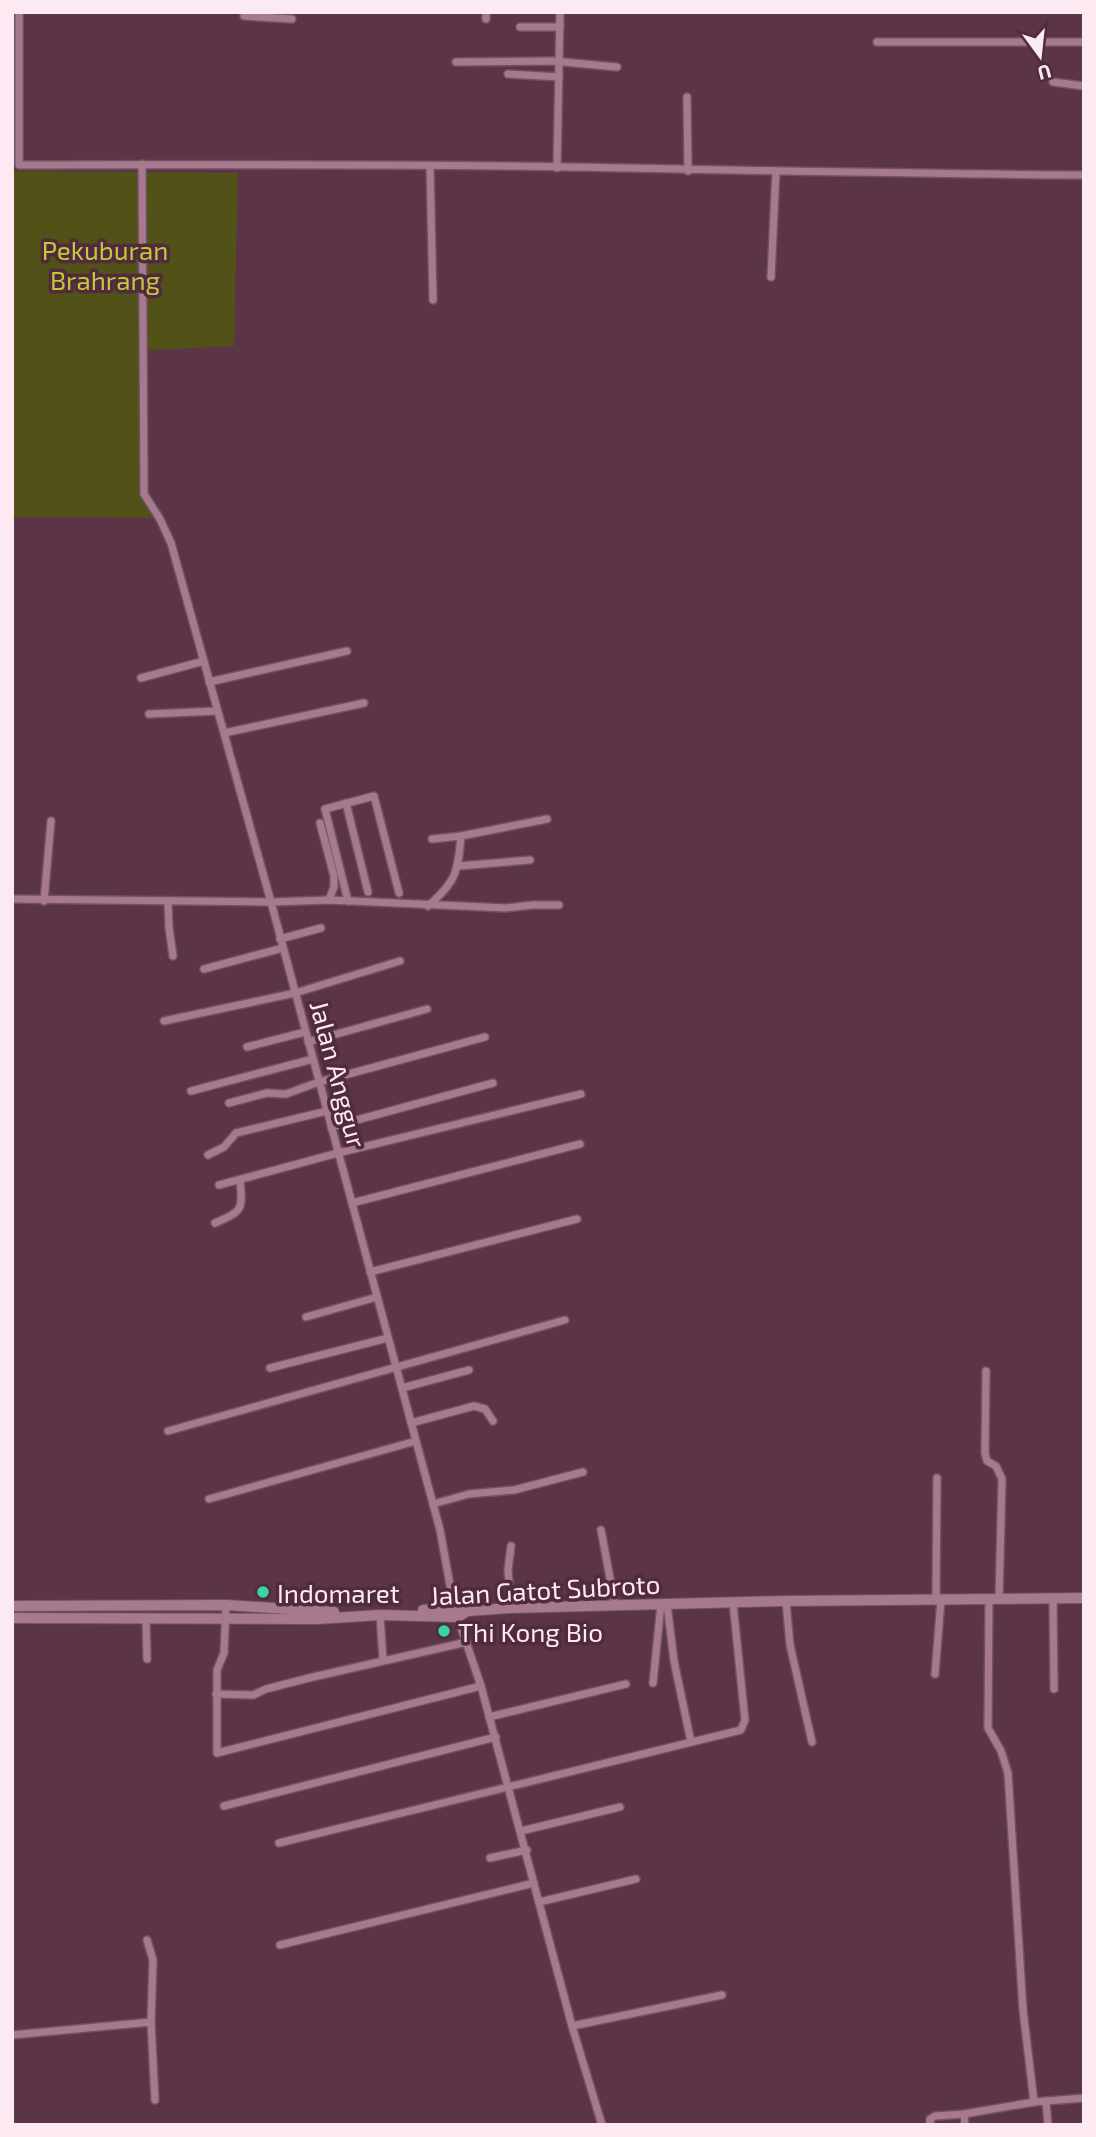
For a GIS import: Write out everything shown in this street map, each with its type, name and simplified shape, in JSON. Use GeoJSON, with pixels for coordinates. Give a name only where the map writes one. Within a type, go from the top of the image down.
{"type":"FeatureCollection","features":[{"type":"Feature","properties":{"kind":"main road","name":"Jalan Gatot Subroto"},"geometry":{"type":"LineString","coordinates":[[12,1618],[380,1615],[615,1605],[1084,1598]]}},
{"type":"Feature","properties":{"kind":"main road"},"geometry":{"type":"LineString","coordinates":[[12,1606],[226,1605],[317,1615],[460,1611]]}},
{"type":"Feature","properties":{"kind":"street"},"geometry":{"type":"LineString","coordinates":[[19,12],[16,56],[16,165],[430,166],[1084,175]]}},
{"type":"Feature","properties":{"kind":"street"},"geometry":{"type":"LineString","coordinates":[[244,12],[244,16],[280,15],[292,19]]}},
{"type":"Feature","properties":{"kind":"street"},"geometry":{"type":"LineString","coordinates":[[557,168],[560,12]]}},
{"type":"Feature","properties":{"kind":"street"},"geometry":{"type":"LineString","coordinates":[[520,27],[560,27]]}},
{"type":"Feature","properties":{"kind":"street"},"geometry":{"type":"LineString","coordinates":[[877,42],[1084,42]]}},
{"type":"Feature","properties":{"kind":"street"},"geometry":{"type":"LineString","coordinates":[[456,62],[560,62],[617,67]]}},
{"type":"Feature","properties":{"kind":"street"},"geometry":{"type":"LineString","coordinates":[[508,74],[559,77]]}},
{"type":"Feature","properties":{"kind":"street"},"geometry":{"type":"LineString","coordinates":[[1053,82],[1084,86]]}},
{"type":"Feature","properties":{"kind":"street"},"geometry":{"type":"LineString","coordinates":[[687,97],[688,171]]}},
{"type":"Feature","properties":{"kind":"street","name":"Jalan Anggur"},"geometry":{"type":"LineString","coordinates":[[142,164],[144,490],[147,501],[160,519],[171,543],[402,1388],[467,1642],[496,1737],[572,2026],[602,2125]]}},
{"type":"Feature","properties":{"kind":"street"},"geometry":{"type":"LineString","coordinates":[[430,166],[433,300]]}},
{"type":"Feature","properties":{"kind":"street"},"geometry":{"type":"LineString","coordinates":[[771,277],[776,171]]}},
{"type":"Feature","properties":{"kind":"street"},"geometry":{"type":"LineString","coordinates":[[209,682],[347,651]]}},
{"type":"Feature","properties":{"kind":"street"},"geometry":{"type":"LineString","coordinates":[[141,678],[204,662]]}},
{"type":"Feature","properties":{"kind":"street"},"geometry":{"type":"LineString","coordinates":[[223,733],[364,703]]}},
{"type":"Feature","properties":{"kind":"street"},"geometry":{"type":"LineString","coordinates":[[149,715],[217,711]]}},
{"type":"Feature","properties":{"kind":"street"},"geometry":{"type":"LineString","coordinates":[[348,901],[325,809],[374,796],[399,893]]}},
{"type":"Feature","properties":{"kind":"street"},"geometry":{"type":"LineString","coordinates":[[346,803],[368,892]]}},
{"type":"Feature","properties":{"kind":"street"},"geometry":{"type":"LineString","coordinates":[[432,839],[547,819]]}},
{"type":"Feature","properties":{"kind":"street"},"geometry":{"type":"LineString","coordinates":[[44,901],[51,821]]}},
{"type":"Feature","properties":{"kind":"street"},"geometry":{"type":"LineString","coordinates":[[320,823],[334,876],[334,887],[329,900]]}},
{"type":"Feature","properties":{"kind":"street"},"geometry":{"type":"LineString","coordinates":[[428,906],[448,889],[459,866],[461,836]]}},
{"type":"Feature","properties":{"kind":"street"},"geometry":{"type":"LineString","coordinates":[[459,866],[530,860]]}},
{"type":"Feature","properties":{"kind":"street"},"geometry":{"type":"LineString","coordinates":[[12,900],[329,900],[506,908],[559,905]]}},
{"type":"Feature","properties":{"kind":"street"},"geometry":{"type":"LineString","coordinates":[[168,902],[173,956]]}},
{"type":"Feature","properties":{"kind":"street"},"geometry":{"type":"LineString","coordinates":[[280,939],[321,928]]}},
{"type":"Feature","properties":{"kind":"street"},"geometry":{"type":"LineString","coordinates":[[204,969],[283,948]]}},
{"type":"Feature","properties":{"kind":"street"},"geometry":{"type":"LineString","coordinates":[[164,1021],[295,993],[400,961]]}},
{"type":"Feature","properties":{"kind":"street"},"geometry":{"type":"LineString","coordinates":[[308,1042],[427,1009]]}},
{"type":"Feature","properties":{"kind":"street"},"geometry":{"type":"LineString","coordinates":[[247,1047],[305,1032]]}},
{"type":"Feature","properties":{"kind":"street"},"geometry":{"type":"LineString","coordinates":[[229,1103],[267,1093],[286,1094],[319,1082],[485,1037]]}},
{"type":"Feature","properties":{"kind":"street"},"geometry":{"type":"LineString","coordinates":[[191,1091],[313,1059]]}},
{"type":"Feature","properties":{"kind":"street"},"geometry":{"type":"LineString","coordinates":[[331,1127],[493,1083]]}},
{"type":"Feature","properties":{"kind":"street"},"geometry":{"type":"LineString","coordinates":[[219,1185],[581,1094]]}},
{"type":"Feature","properties":{"kind":"street"},"geometry":{"type":"LineString","coordinates":[[208,1155],[224,1147],[236,1133],[327,1111]]}},
{"type":"Feature","properties":{"kind":"street"},"geometry":{"type":"LineString","coordinates":[[352,1203],[580,1144]]}},
{"type":"Feature","properties":{"kind":"street"},"geometry":{"type":"LineString","coordinates":[[215,1223],[237,1213],[241,1206],[240,1181]]}},
{"type":"Feature","properties":{"kind":"street"},"geometry":{"type":"LineString","coordinates":[[370,1272],[577,1219]]}},
{"type":"Feature","properties":{"kind":"street"},"geometry":{"type":"LineString","coordinates":[[306,1317],[377,1297]]}},
{"type":"Feature","properties":{"kind":"street"},"geometry":{"type":"LineString","coordinates":[[167,1431],[565,1320]]}},
{"type":"Feature","properties":{"kind":"street"},"geometry":{"type":"LineString","coordinates":[[270,1368],[388,1338]]}},
{"type":"Feature","properties":{"kind":"street"},"geometry":{"type":"LineString","coordinates":[[402,1388],[469,1370]]}},
{"type":"Feature","properties":{"kind":"street"},"geometry":{"type":"LineString","coordinates":[[986,1371],[985,1453],[987,1461],[996,1466],[1002,1479],[988,1728],[1001,1751],[1008,1773],[1021,1984],[1034,2102]]}},
{"type":"Feature","properties":{"kind":"street"},"geometry":{"type":"LineString","coordinates":[[411,1423],[474,1406],[485,1409],[493,1421]]}},
{"type":"Feature","properties":{"kind":"street"},"geometry":{"type":"LineString","coordinates":[[209,1499],[416,1441]]}},
{"type":"Feature","properties":{"kind":"street"},"geometry":{"type":"LineString","coordinates":[[433,1504],[469,1494],[514,1490],[583,1472]]}},
{"type":"Feature","properties":{"kind":"street"},"geometry":{"type":"LineString","coordinates":[[935,1674],[938,1600],[937,1478]]}},
{"type":"Feature","properties":{"kind":"street"},"geometry":{"type":"LineString","coordinates":[[601,1530],[615,1605]]}},
{"type":"Feature","properties":{"kind":"street"},"geometry":{"type":"LineString","coordinates":[[511,1546],[508,1570],[512,1608]]}},
{"type":"Feature","properties":{"kind":"street"},"geometry":{"type":"LineString","coordinates":[[1053,1598],[1054,1689]]}},
{"type":"Feature","properties":{"kind":"street"},"geometry":{"type":"LineString","coordinates":[[786,1601],[790,1645],[812,1742]]}},
{"type":"Feature","properties":{"kind":"street"},"geometry":{"type":"LineString","coordinates":[[279,1843],[738,1731],[745,1724],[733,1603]]}},
{"type":"Feature","properties":{"kind":"street"},"geometry":{"type":"LineString","coordinates":[[664,1604],[691,1742]]}},
{"type":"Feature","properties":{"kind":"street"},"geometry":{"type":"LineString","coordinates":[[653,1683],[664,1604]]}},
{"type":"Feature","properties":{"kind":"street"},"geometry":{"type":"LineString","coordinates":[[226,1605],[224,1653],[216,1670],[217,1753],[481,1686]]}},
{"type":"Feature","properties":{"kind":"street"},"geometry":{"type":"LineString","coordinates":[[380,1615],[383,1660]]}},
{"type":"Feature","properties":{"kind":"street"},"geometry":{"type":"LineString","coordinates":[[146,1618],[147,1659]]}},
{"type":"Feature","properties":{"kind":"street"},"geometry":{"type":"LineString","coordinates":[[216,1694],[253,1695],[265,1689],[467,1642]]}},
{"type":"Feature","properties":{"kind":"street"},"geometry":{"type":"LineString","coordinates":[[489,1717],[626,1684]]}},
{"type":"Feature","properties":{"kind":"street"},"geometry":{"type":"LineString","coordinates":[[224,1806],[496,1737]]}},
{"type":"Feature","properties":{"kind":"street"},"geometry":{"type":"LineString","coordinates":[[521,1831],[620,1807]]}},
{"type":"Feature","properties":{"kind":"street"},"geometry":{"type":"LineString","coordinates":[[489,1858],[527,1850]]}},
{"type":"Feature","properties":{"kind":"street"},"geometry":{"type":"LineString","coordinates":[[539,1902],[636,1879]]}},
{"type":"Feature","properties":{"kind":"street"},"geometry":{"type":"LineString","coordinates":[[280,1945],[534,1882]]}},
{"type":"Feature","properties":{"kind":"street"},"geometry":{"type":"LineString","coordinates":[[147,1940],[153,1960],[151,2022],[155,2100]]}},
{"type":"Feature","properties":{"kind":"street"},"geometry":{"type":"LineString","coordinates":[[572,2026],[722,1995]]}},
{"type":"Feature","properties":{"kind":"street"},"geometry":{"type":"LineString","coordinates":[[12,2035],[151,2022]]}},
{"type":"Feature","properties":{"kind":"street"},"geometry":{"type":"LineString","coordinates":[[930,2125],[930,2119],[935,2116],[1084,2098]]}},
{"type":"Feature","properties":{"kind":"street"},"geometry":{"type":"LineString","coordinates":[[1046,2101],[1048,2125]]}},
{"type":"Feature","properties":{"kind":"street"},"geometry":{"type":"LineString","coordinates":[[964,2114],[965,2125]]}},
{"type":"Feature","properties":{"kind":"green space","name":"Pekuburan Brahrang"},"geometry":{"type":"Polygon","coordinates":[[[12,171],[238,173],[234,346],[139,351],[139,488],[155,518],[12,517],[12,171]]]}},
{"type":"Feature","properties":{"kind":"place","name":"Indomaret"},"geometry":{"type":"Point","coordinates":[263,1592]}},
{"type":"Feature","properties":{"kind":"place","name":"Thi Kong Bio"},"geometry":{"type":"Point","coordinates":[444,1631]}}]}
